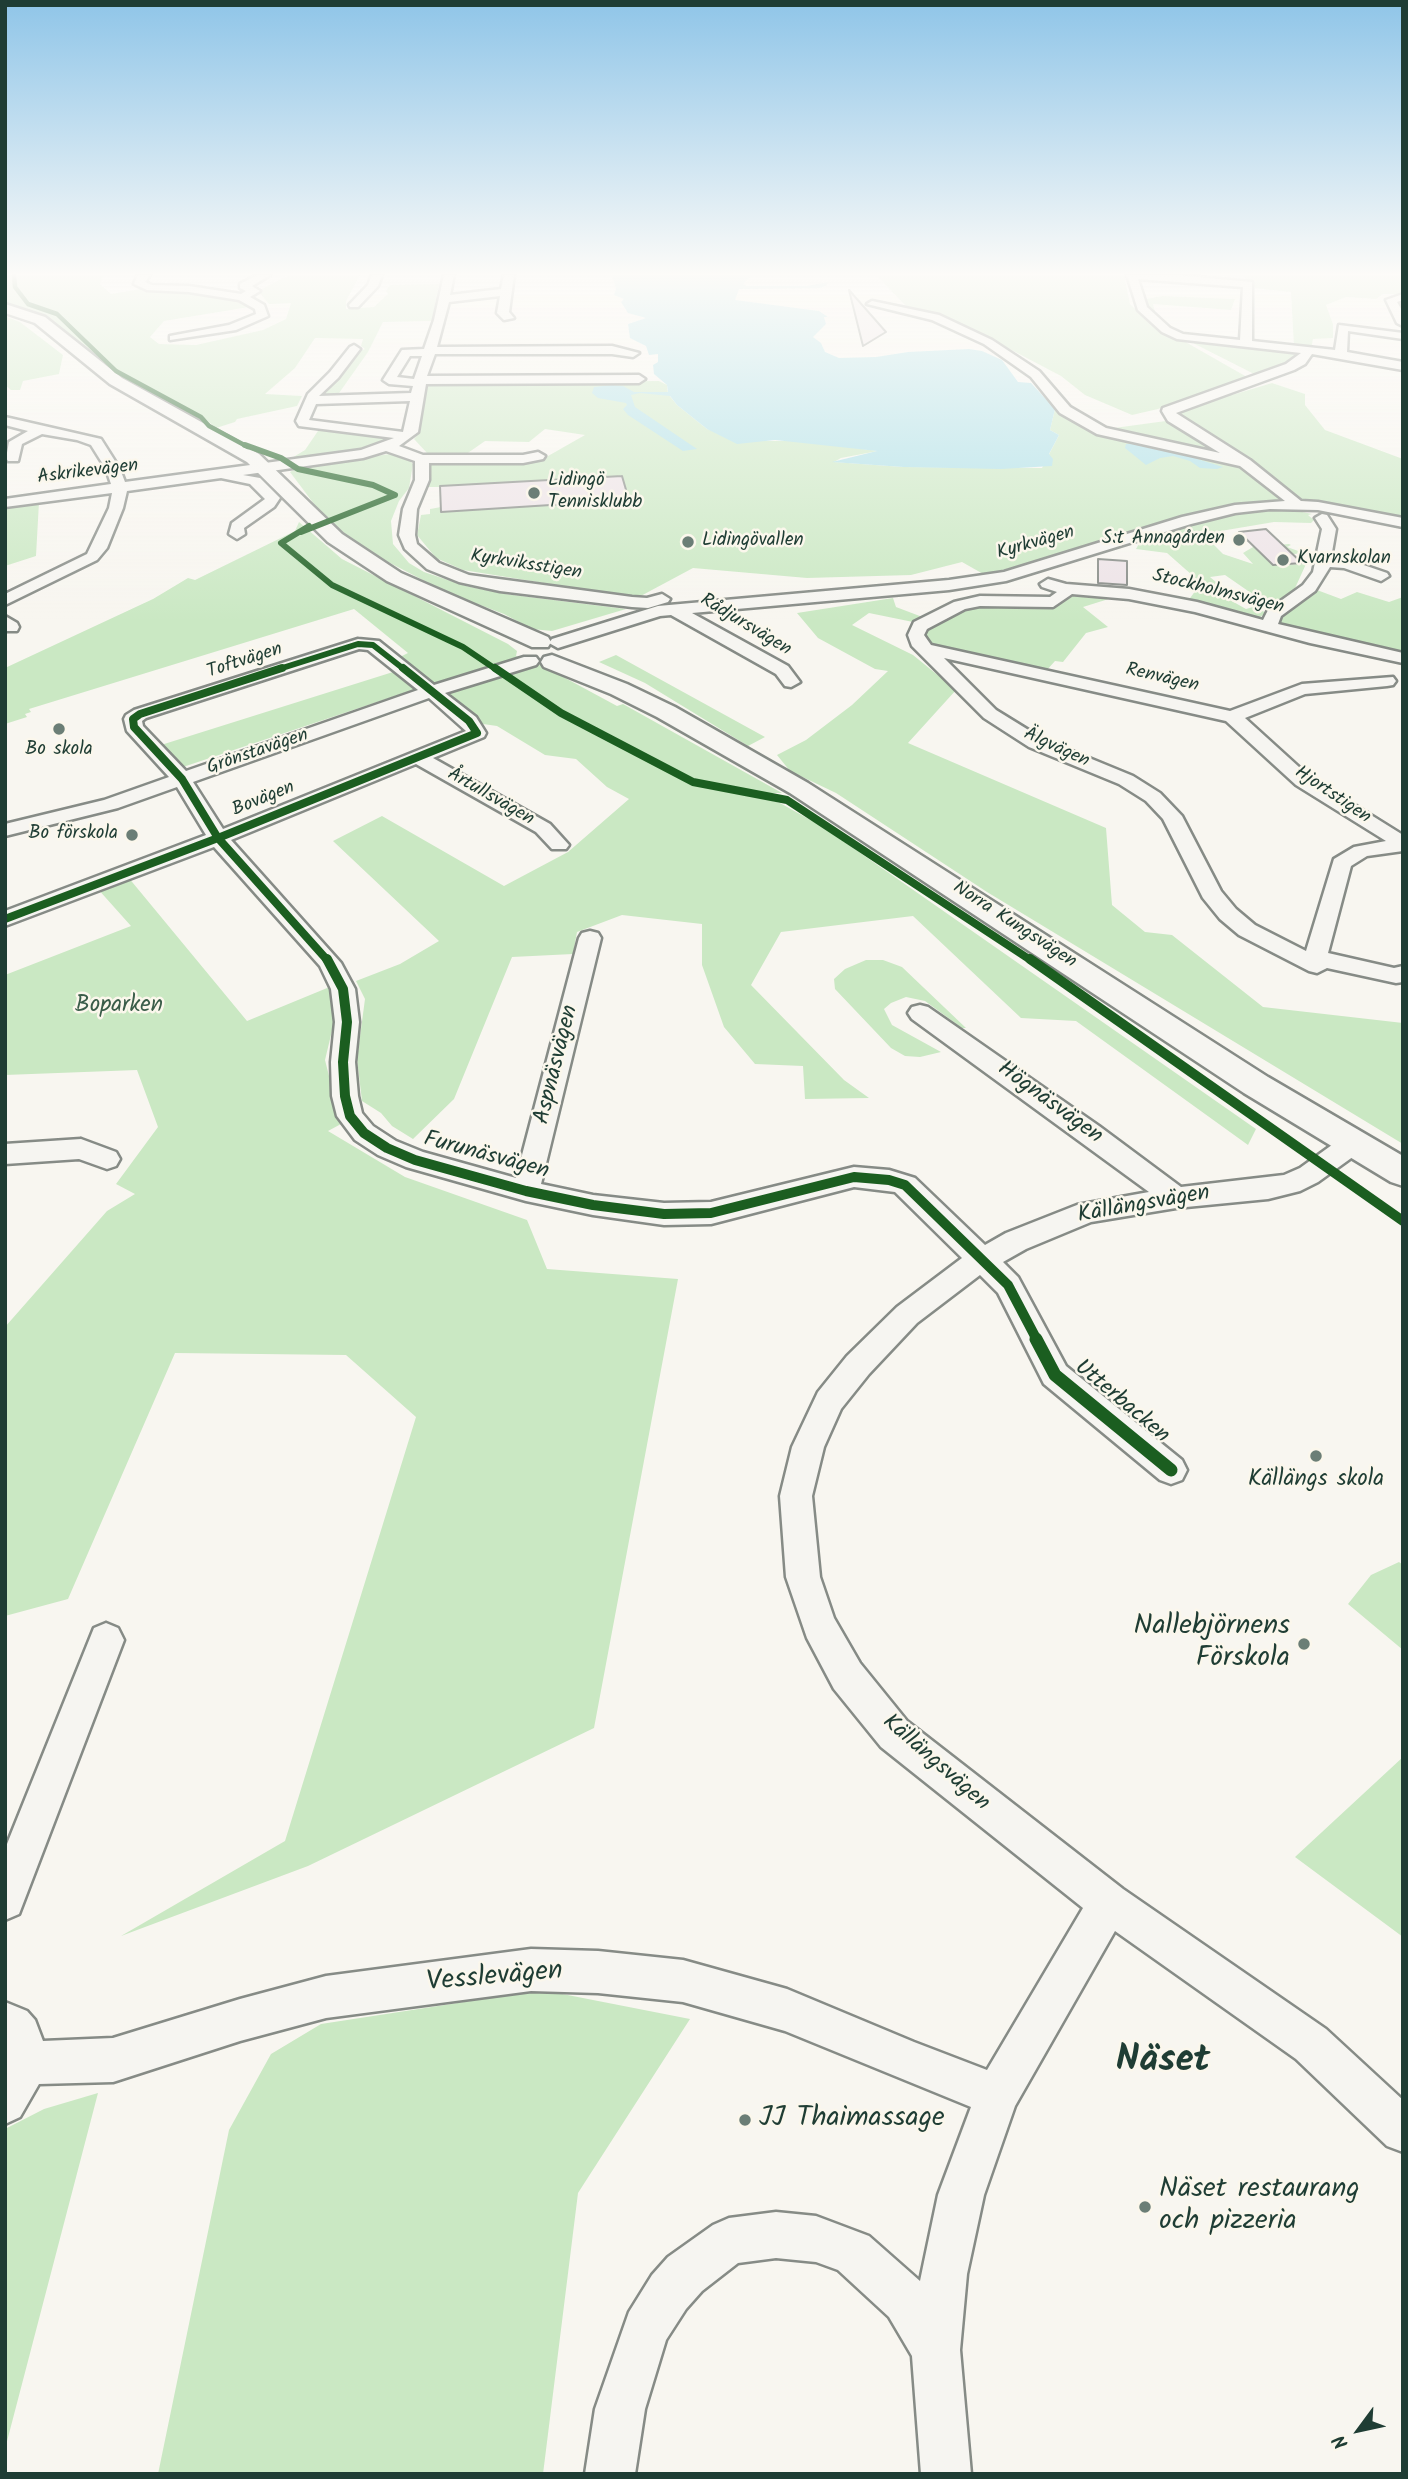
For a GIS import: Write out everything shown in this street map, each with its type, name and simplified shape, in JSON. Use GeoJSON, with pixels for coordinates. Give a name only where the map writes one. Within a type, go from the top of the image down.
{"type":"FeatureCollection","features":[{"type":"Feature","properties":{"kind":"main road","name":"Norra Kungsvägen"},"geometry":{"type":"LineString","coordinates":[[134,391],[222,439],[264,467],[335,538],[351,550],[478,624],[666,712],[799,788],[1256,1085],[1403,1173]]}},
{"type":"Feature","properties":{"kind":"street"},"geometry":{"type":"LineString","coordinates":[[317,391],[302,421],[308,425],[340,419],[408,436],[408,413],[418,391]]}},
{"type":"Feature","properties":{"kind":"street"},"geometry":{"type":"LineString","coordinates":[[1047,391],[1065,410],[1094,427],[1145,442],[1245,463]]}},
{"type":"Feature","properties":{"kind":"street"},"geometry":{"type":"LineString","coordinates":[[1224,391],[1168,411],[1168,419],[1245,463],[1296,505]]}},
{"type":"Feature","properties":{"kind":"street"},"geometry":{"type":"LineString","coordinates":[[313,400],[346,396],[416,397]]}},
{"type":"Feature","properties":{"kind":"street"},"geometry":{"type":"LineString","coordinates":[[340,419],[346,396]]}},
{"type":"Feature","properties":{"kind":"street"},"geometry":{"type":"LineString","coordinates":[[5,421],[96,442],[113,469],[120,489],[116,508],[99,548],[92,556],[82,564],[5,600]]}},
{"type":"Feature","properties":{"kind":"street"},"geometry":{"type":"LineString","coordinates":[[1094,427],[1128,423]]}},
{"type":"Feature","properties":{"kind":"street"},"geometry":{"type":"LineString","coordinates":[[13,458],[16,442],[40,430]]}},
{"type":"Feature","properties":{"kind":"street","name":"Askrikevägen"},"geometry":{"type":"LineString","coordinates":[[5,503],[363,454],[388,447],[408,436]]}},
{"type":"Feature","properties":{"kind":"street"},"geometry":{"type":"LineString","coordinates":[[388,447],[422,459],[523,459],[538,456]]}},
{"type":"Feature","properties":{"kind":"street","name":"Kyrkviksstigen"},"geometry":{"type":"LineString","coordinates":[[422,459],[422,480],[410,509],[407,535],[410,546],[433,566],[481,583],[632,602],[648,603],[684,593]]}},
{"type":"Feature","properties":{"kind":"street"},"geometry":{"type":"LineString","coordinates":[[220,474],[255,481],[273,498],[269,504],[237,526],[237,534]]}},
{"type":"Feature","properties":{"kind":"street"},"geometry":{"type":"LineString","coordinates":[[172,496],[177,480]]}},
{"type":"Feature","properties":{"kind":"street","name":"Kyrkvägen"},"geometry":{"type":"LineString","coordinates":[[541,654],[675,610],[949,585],[1024,571],[1216,512],[1256,506],[1296,505],[1346,510],[1403,523]]}},
{"type":"Feature","properties":{"kind":"street"},"geometry":{"type":"LineString","coordinates":[[1269,626],[1274,614],[1315,582],[1324,562],[1329,529],[1322,518]]}},
{"type":"Feature","properties":{"kind":"street"},"geometry":{"type":"LineString","coordinates":[[1324,562],[1348,564],[1381,576]]}},
{"type":"Feature","properties":{"kind":"street","name":"Stockholmsvägen"},"geometry":{"type":"LineString","coordinates":[[1024,571],[1041,581],[1065,589],[1107,591],[1166,600],[1403,658]]}},
{"type":"Feature","properties":{"kind":"street"},"geometry":{"type":"LineString","coordinates":[[712,589],[720,591],[720,604]]}},
{"type":"Feature","properties":{"kind":"street"},"geometry":{"type":"LineString","coordinates":[[925,649],[916,635],[920,626],[960,605],[980,601],[1053,602],[1064,595],[1065,589]]}},
{"type":"Feature","properties":{"kind":"street","name":"Rådjursvägen"},"geometry":{"type":"LineString","coordinates":[[675,610],[782,670],[791,682]]}},
{"type":"Feature","properties":{"kind":"street","name":"Toftvägen"},"geometry":{"type":"LineString","coordinates":[[182,779],[134,727],[133,719],[153,710],[363,643],[373,645],[432,691]]}},
{"type":"Feature","properties":{"kind":"street","name":"Renvägen"},"geometry":{"type":"LineString","coordinates":[[925,649],[1232,717]]}},
{"type":"Feature","properties":{"kind":"street","name":"Älgvägen"},"geometry":{"type":"LineString","coordinates":[[925,649],[990,714],[1036,743],[1126,780],[1153,797],[1172,816],[1211,892],[1228,914],[1257,935],[1317,962],[1396,976],[1403,973]]}},
{"type":"Feature","properties":{"kind":"street"},"geometry":{"type":"LineString","coordinates":[[1374,653],[1387,681],[1403,697]]}},
{"type":"Feature","properties":{"kind":"street","name":"Grönstavägen"},"geometry":{"type":"LineString","coordinates":[[5,830],[70,816],[541,654]]}},
{"type":"Feature","properties":{"kind":"street"},"geometry":{"type":"LineString","coordinates":[[1232,717],[1302,689],[1387,681]]}},
{"type":"Feature","properties":{"kind":"street","name":"Bovägen"},"geometry":{"type":"LineString","coordinates":[[5,919],[218,838],[477,733],[469,720],[432,691]]}},
{"type":"Feature","properties":{"kind":"street","name":"Hjortstigen"},"geometry":{"type":"LineString","coordinates":[[1232,717],[1303,780],[1390,834],[1402,845]]}},
{"type":"Feature","properties":{"kind":"street","name":"Årtullsvägen"},"geometry":{"type":"LineString","coordinates":[[417,757],[543,828],[559,845]]}},
{"type":"Feature","properties":{"kind":"street","name":"Furunäsvägen"},"geometry":{"type":"LineString","coordinates":[[182,779],[218,838],[330,963],[343,989],[347,1022],[342,1062],[350,1116],[364,1133],[387,1148],[415,1160],[526,1191],[593,1205],[664,1214],[731,1209],[854,1177],[890,1180],[905,1185],[916,1194],[982,1259]]}},
{"type":"Feature","properties":{"kind":"street"},"geometry":{"type":"LineString","coordinates":[[1317,962],[1341,863],[1361,851],[1402,845]]}},
{"type":"Feature","properties":{"kind":"street","name":"Aspnäsvägen"},"geometry":{"type":"LineString","coordinates":[[526,1191],[590,938]]}},
{"type":"Feature","properties":{"kind":"street","name":"Högnäsvägen"},"geometry":{"type":"LineString","coordinates":[[920,1013],[1090,1133],[1176,1198]]}},
{"type":"Feature","properties":{"kind":"street","name":"Källängsvägen"},"geometry":{"type":"LineString","coordinates":[[1352,1144],[1309,1175],[1290,1184],[1087,1212],[1016,1241],[982,1259],[907,1315],[829,1401],[808,1447],[796,1496],[803,1577],[819,1626],[842,1667],[894,1734],[1109,1902],[1311,2044],[1403,2130]]}},
{"type":"Feature","properties":{"kind":"street"},"geometry":{"type":"LineString","coordinates":[[5,1154],[80,1149],[107,1159]]}},
{"type":"Feature","properties":{"kind":"street","name":"Utterbacken"},"geometry":{"type":"LineString","coordinates":[[982,1259],[1008,1285],[1019,1302],[1055,1375],[1171,1470]]}},
{"type":"Feature","properties":{"kind":"street"},"geometry":{"type":"LineString","coordinates":[[5,1900],[106,1640]]}},
{"type":"Feature","properties":{"kind":"street"},"geometry":{"type":"LineString","coordinates":[[946,2474],[936,2350],[944,2274],[961,2195],[997,2095],[1109,1902]]}},
{"type":"Feature","properties":{"kind":"street","name":"Vesslevägen"},"geometry":{"type":"LineString","coordinates":[[24,2063],[113,2060],[240,2020],[327,1997],[531,1970],[598,1972],[684,1982],[787,2010],[911,2063],[997,2095]]}},
{"type":"Feature","properties":{"kind":"street"},"geometry":{"type":"LineString","coordinates":[[5,2023],[20,2035],[24,2048],[24,2063],[19,2080],[5,2102]]}},
{"type":"Feature","properties":{"kind":"street"},"geometry":{"type":"LineString","coordinates":[[610,2474],[620,2410],[646,2329],[669,2292],[685,2274],[729,2241],[776,2235],[816,2238],[853,2252],[906,2300],[936,2350]]}},
{"type":"Feature","properties":{"kind":"green space"},"geometry":{"type":"Polygon","coordinates":[[[150,391],[269,391],[265,394],[302,396],[297,406],[237,419],[216,428],[203,417],[150,391]]]}},
{"type":"Feature","properties":{"kind":"green space"},"geometry":{"type":"Polygon","coordinates":[[[324,391],[341,391],[337,396],[320,394],[324,391]]]}},
{"type":"Feature","properties":{"kind":"green space"},"geometry":{"type":"Polygon","coordinates":[[[423,391],[668,391],[677,405],[707,429],[759,441],[804,441],[878,451],[841,458],[834,462],[903,467],[1042,468],[1059,435],[1050,430],[1055,409],[1060,407],[1092,431],[1173,420],[1279,495],[1278,500],[1145,530],[985,575],[962,562],[911,575],[807,578],[693,568],[637,598],[463,570],[436,558],[417,535],[421,515],[430,514],[430,509],[441,507],[440,487],[428,487],[428,465],[435,461],[541,460],[585,435],[545,429],[529,442],[485,441],[465,455],[427,453],[414,439],[420,432],[423,391]]]}},
{"type":"Feature","properties":{"kind":"green space"},"geometry":{"type":"Polygon","coordinates":[[[1080,391],[1209,391],[1158,409],[1132,415],[1080,391]]]}},
{"type":"Feature","properties":{"kind":"green space"},"geometry":{"type":"Polygon","coordinates":[[[1229,391],[1232,395],[1246,391],[1295,391],[1305,394],[1305,405],[1325,430],[1403,459],[1403,517],[1302,500],[1180,415],[1182,409],[1229,391]]]}},
{"type":"Feature","properties":{"kind":"green space"},"geometry":{"type":"Polygon","coordinates":[[[320,428],[392,437],[361,449],[290,459],[305,450],[320,428]]]}},
{"type":"Feature","properties":{"kind":"green space"},"geometry":{"type":"Polygon","coordinates":[[[390,454],[406,458],[413,464],[409,488],[399,501],[391,521],[393,544],[409,563],[424,572],[466,586],[505,594],[626,609],[552,631],[532,629],[504,614],[448,593],[363,549],[323,516],[290,472],[301,466],[390,454]]]}},
{"type":"Feature","properties":{"kind":"green space"},"geometry":{"type":"Polygon","coordinates":[[[39,502],[36,556],[5,566],[5,506],[39,502]]]}},
{"type":"Feature","properties":{"kind":"green space"},"geometry":{"type":"Polygon","coordinates":[[[1257,511],[1298,511],[1312,514],[1308,515],[1314,520],[1311,523],[1274,522],[1203,534],[1223,554],[1253,564],[1243,553],[1253,547],[1289,544],[1291,545],[1287,547],[1304,553],[1265,557],[1273,565],[1306,564],[1291,597],[1272,610],[1259,605],[1264,602],[1225,575],[1210,577],[1229,593],[1223,596],[1246,609],[1253,607],[1267,613],[1258,618],[1188,601],[1201,583],[1167,553],[1136,549],[1142,538],[1191,523],[1257,511]]]}},
{"type":"Feature","properties":{"kind":"green space"},"geometry":{"type":"Polygon","coordinates":[[[299,522],[342,559],[508,644],[517,651],[516,656],[543,666],[617,706],[623,704],[782,793],[744,793],[780,803],[823,827],[1256,1129],[1248,1145],[1076,1021],[1021,1018],[913,916],[781,932],[751,985],[844,1080],[869,1098],[805,1099],[803,1066],[755,1064],[724,1027],[702,965],[702,924],[622,915],[577,932],[573,954],[512,957],[454,1099],[413,1139],[392,1126],[381,1113],[362,1101],[357,1059],[365,999],[356,981],[400,964],[439,941],[333,841],[382,816],[504,886],[568,852],[629,799],[607,787],[576,759],[545,755],[497,726],[483,724],[400,657],[408,653],[354,609],[29,709],[31,712],[25,714],[27,717],[5,724],[5,668],[153,599],[188,578],[195,580],[295,531],[299,522]]]}},
{"type":"Feature","properties":{"kind":"green space"},"geometry":{"type":"Polygon","coordinates":[[[1317,590],[1341,599],[1357,592],[1389,602],[1403,597],[1403,652],[1278,624],[1287,608],[1317,590]]]}},
{"type":"Feature","properties":{"kind":"green space"},"geometry":{"type":"Polygon","coordinates":[[[1080,593],[1115,597],[1083,607],[1108,627],[1086,633],[1063,662],[1055,661],[1046,671],[928,644],[922,634],[930,625],[973,605],[1054,604],[1080,593]]]}},
{"type":"Feature","properties":{"kind":"green space"},"geometry":{"type":"Polygon","coordinates":[[[893,598],[896,607],[925,618],[918,623],[869,613],[852,625],[913,655],[956,690],[908,743],[1106,828],[1112,905],[1145,932],[1172,935],[1263,1007],[1403,1023],[1403,1144],[987,892],[836,793],[790,771],[777,755],[806,740],[852,705],[888,671],[875,669],[818,638],[797,613],[893,598]]]}},
{"type":"Feature","properties":{"kind":"green space"},"geometry":{"type":"Polygon","coordinates":[[[616,655],[765,737],[748,746],[645,683],[599,662],[616,655]]]}},
{"type":"Feature","properties":{"kind":"green space"},"geometry":{"type":"Polygon","coordinates":[[[393,672],[416,689],[180,768],[161,745],[393,672]]]}},
{"type":"Feature","properties":{"kind":"green space","name":"Boparken"},"geometry":{"type":"Polygon","coordinates":[[[128,877],[247,1021],[332,986],[335,1018],[325,1060],[341,1124],[328,1131],[405,1177],[527,1220],[547,1269],[678,1279],[594,1728],[308,1866],[121,1936],[285,1841],[416,1417],[346,1355],[175,1353],[68,1599],[5,1616],[5,1327],[107,1211],[135,1194],[116,1184],[158,1127],[137,1070],[5,1075],[5,975],[131,926],[97,888],[128,877]]]}},
{"type":"Feature","properties":{"kind":"green space"},"geometry":{"type":"Polygon","coordinates":[[[866,960],[883,960],[902,967],[966,1028],[962,1028],[925,1001],[906,997],[884,1009],[892,1025],[941,1052],[920,1057],[905,1056],[891,1048],[835,989],[834,979],[845,969],[866,960]]]}},
{"type":"Feature","properties":{"kind":"green space"},"geometry":{"type":"Polygon","coordinates":[[[1399,1562],[1403,1565],[1403,1650],[1348,1604],[1371,1575],[1399,1562]]]}},
{"type":"Feature","properties":{"kind":"green space"},"geometry":{"type":"Polygon","coordinates":[[[1403,1757],[1403,1937],[1295,1857],[1403,1757]]]}},
{"type":"Feature","properties":{"kind":"green space"},"geometry":{"type":"Polygon","coordinates":[[[542,1990],[690,2019],[578,2193],[543,2474],[158,2474],[229,2130],[271,2054],[321,2024],[542,1990]]]}},
{"type":"Feature","properties":{"kind":"green space"},"geometry":{"type":"Polygon","coordinates":[[[98,2093],[5,2449],[5,2129],[44,2109],[98,2093]]]}},
{"type":"Feature","properties":{"kind":"water"},"geometry":{"type":"Polygon","coordinates":[[[593,391],[1038,391],[1055,409],[1050,430],[1059,435],[1049,454],[1053,459],[1052,466],[1001,469],[832,462],[877,451],[775,440],[737,444],[707,429],[670,396],[640,393],[631,395],[635,407],[697,449],[683,451],[628,415],[623,409],[626,403],[598,398],[592,393],[593,391]]]}},
{"type":"Feature","properties":{"kind":"water"},"geometry":{"type":"Polygon","coordinates":[[[1126,444],[1223,467],[1200,468],[1190,461],[1173,456],[1160,458],[1146,465],[1125,448],[1126,444]]]}},
{"type":"Feature","properties":{"kind":"building","name":"Lidingö Tennisklubb"},"geometry":{"type":"Polygon","coordinates":[[[622,476],[629,500],[441,512],[440,486],[622,476]]]}},
{"type":"Feature","properties":{"kind":"building"},"geometry":{"type":"Polygon","coordinates":[[[1266,529],[1302,563],[1273,565],[1239,532],[1266,529]]]}},
{"type":"Feature","properties":{"kind":"building"},"geometry":{"type":"Polygon","coordinates":[[[1098,559],[1127,561],[1127,585],[1098,583],[1098,559]]]}},
{"type":"Feature","properties":{"kind":"cycle path"},"geometry":{"type":"LineString","coordinates":[[152,391],[255,451],[281,458],[298,469],[373,485],[395,495],[301,532]]}},
{"type":"Feature","properties":{"kind":"cycle path"},"geometry":{"type":"LineString","coordinates":[[309,526],[281,543],[332,585],[463,647],[561,713],[693,782],[787,800],[985,928],[1403,1221]]}},
{"type":"Feature","properties":{"kind":"cycle path"},"geometry":{"type":"LineString","coordinates":[[5,919],[218,838],[477,733],[469,721],[373,645],[358,644],[140,714],[133,719],[134,727],[182,779],[218,838],[330,963],[343,989],[347,1022],[343,1062],[345,1096],[350,1116],[364,1133],[387,1148],[415,1160],[526,1191],[593,1205],[664,1214],[711,1213],[854,1177],[889,1180],[905,1185],[1008,1285],[1055,1375],[1171,1470]]}},
{"type":"Feature","properties":{"kind":"place","name":"Lidingö Tennisklubb"},"geometry":{"type":"Point","coordinates":[534,493]}},
{"type":"Feature","properties":{"kind":"place","name":"S:t Annagården"},"geometry":{"type":"Point","coordinates":[1239,540]}},
{"type":"Feature","properties":{"kind":"place","name":"Lidingövallen"},"geometry":{"type":"Point","coordinates":[688,542]}},
{"type":"Feature","properties":{"kind":"place","name":"Kvarnskolan"},"geometry":{"type":"Point","coordinates":[1283,560]}},
{"type":"Feature","properties":{"kind":"place","name":"Bo skola"},"geometry":{"type":"Point","coordinates":[59,729]}},
{"type":"Feature","properties":{"kind":"place","name":"Bo förskola"},"geometry":{"type":"Point","coordinates":[132,835]}},
{"type":"Feature","properties":{"kind":"place","name":"Källängs skola"},"geometry":{"type":"Point","coordinates":[1316,1456]}},
{"type":"Feature","properties":{"kind":"place","name":"Nallebjörnens Förskola"},"geometry":{"type":"Point","coordinates":[1304,1644]}},
{"type":"Feature","properties":{"kind":"place","name":"JJ Thaimassage"},"geometry":{"type":"Point","coordinates":[745,2120]}},
{"type":"Feature","properties":{"kind":"place","name":"Näset restaurang och pizzeria"},"geometry":{"type":"Point","coordinates":[1145,2207]}},
{"type":"Feature","properties":{"kind":"district","name":"Näset"},"geometry":{"type":"Point","coordinates":[1163,2064]}}]}
